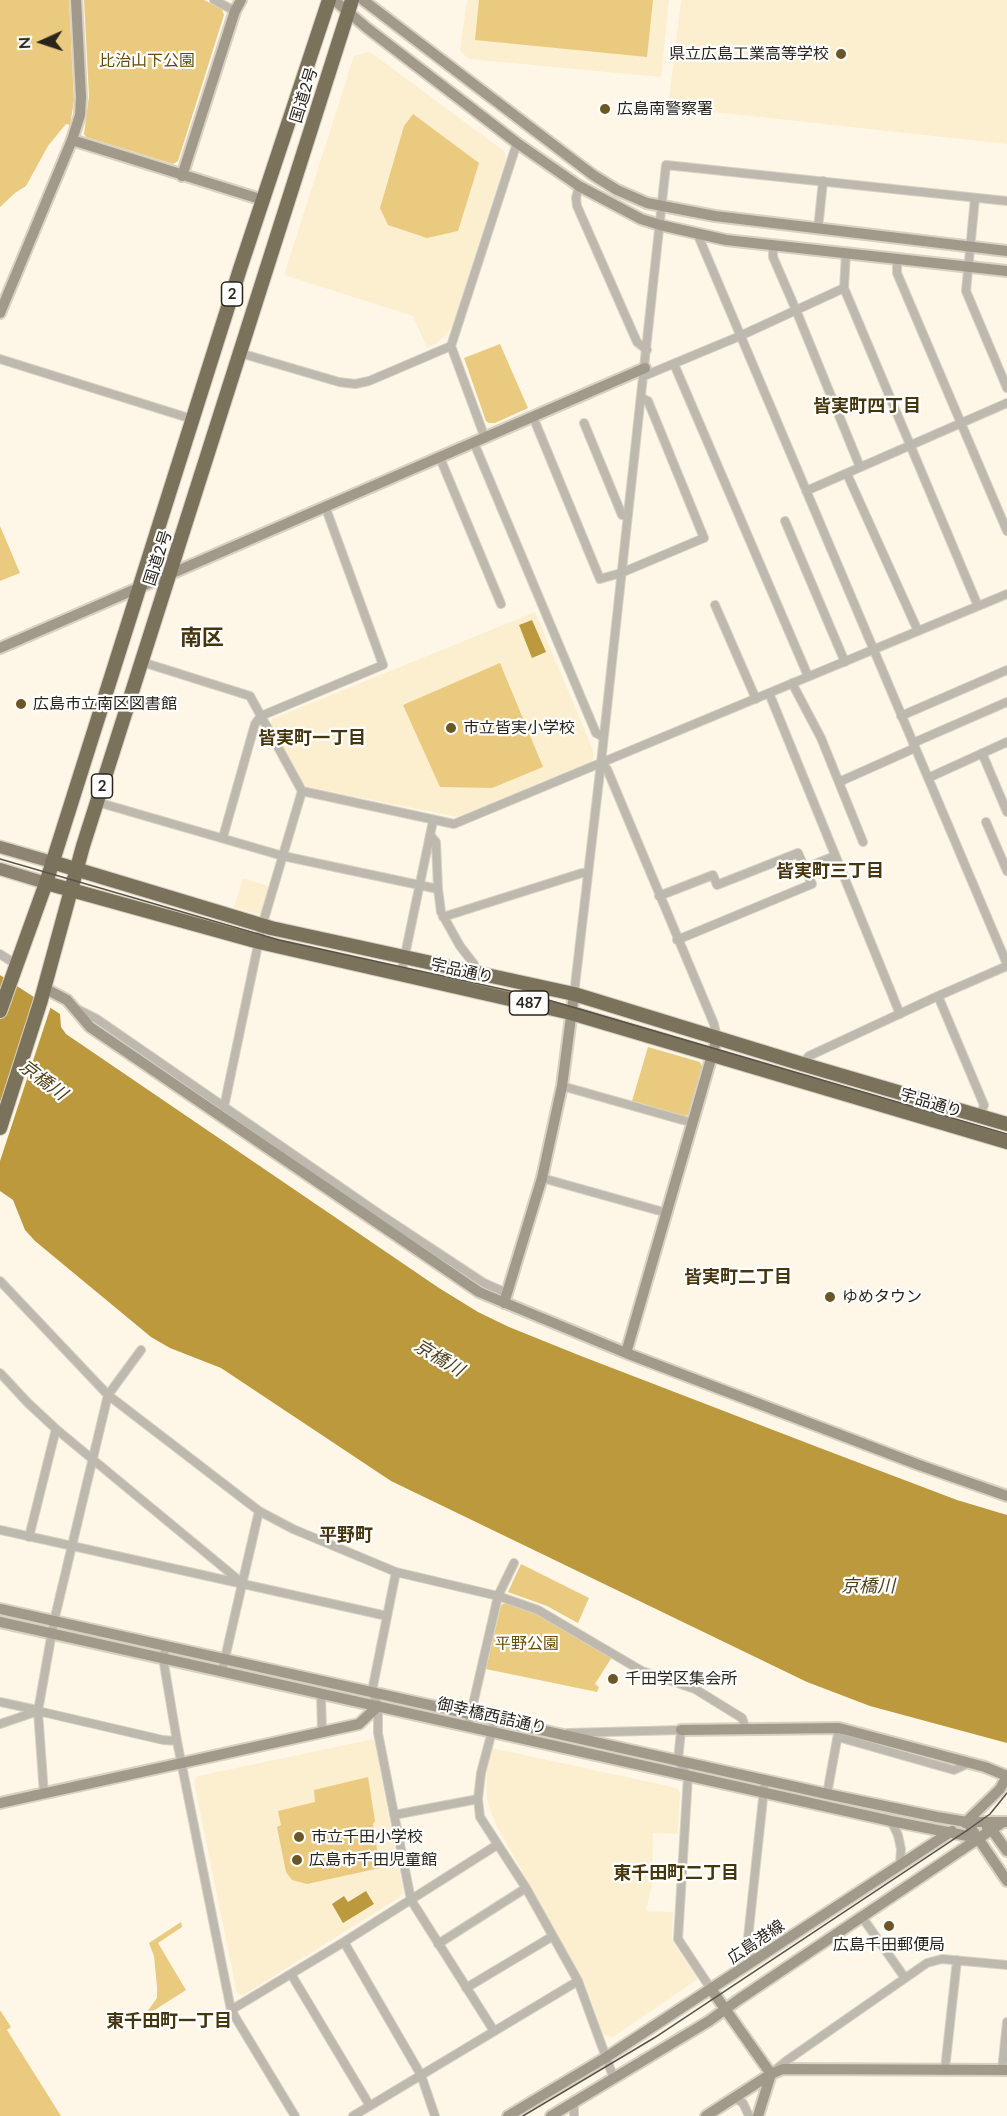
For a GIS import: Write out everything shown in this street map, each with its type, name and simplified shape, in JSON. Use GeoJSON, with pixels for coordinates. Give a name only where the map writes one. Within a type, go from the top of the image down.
{"type":"FeatureCollection","features":[{"type":"Feature","properties":{"kind":"highway","name":"国道2号"},"geometry":{"type":"LineString","coordinates":[[0,1011],[46,883],[192,419],[263,200],[332,0]]}},
{"type":"Feature","properties":{"kind":"highway","name":"国道2号"},"geometry":{"type":"LineString","coordinates":[[0,1128],[43,994],[76,869],[350,6]]}},
{"type":"Feature","properties":{"kind":"highway","name":"宇品通り"},"geometry":{"type":"LineString","coordinates":[[52,862],[262,926],[574,994],[1007,1124]]}},
{"type":"Feature","properties":{"kind":"highway","name":"宇品通り"},"geometry":{"type":"LineString","coordinates":[[46,883],[259,942],[571,1013],[1007,1142]]}},
{"type":"Feature","properties":{"kind":"main road"},"geometry":{"type":"LineString","coordinates":[[0,847],[52,862]]}},
{"type":"Feature","properties":{"kind":"main road"},"geometry":{"type":"LineString","coordinates":[[0,869],[46,883]]}},
{"type":"Feature","properties":{"kind":"street"},"geometry":{"type":"LineString","coordinates":[[0,313],[72,140],[80,115],[76,0]]}},
{"type":"Feature","properties":{"kind":"street"},"geometry":{"type":"LineString","coordinates":[[214,0],[235,11]]}},
{"type":"Feature","properties":{"kind":"street"},"geometry":{"type":"LineString","coordinates":[[182,176],[235,11],[241,0]]}},
{"type":"Feature","properties":{"kind":"street"},"geometry":{"type":"LineString","coordinates":[[332,0],[350,6],[517,143],[579,186],[610,205],[641,219],[726,240],[1007,271]]}},
{"type":"Feature","properties":{"kind":"street"},"geometry":{"type":"LineString","coordinates":[[363,0],[593,175],[617,190],[647,203],[715,216],[1007,251]]}},
{"type":"Feature","properties":{"kind":"street"},"geometry":{"type":"LineString","coordinates":[[72,140],[263,200]]}},
{"type":"Feature","properties":{"kind":"street"},"geometry":{"type":"LineString","coordinates":[[517,143],[451,346],[480,440],[596,733],[603,737]]}},
{"type":"Feature","properties":{"kind":"street"},"geometry":{"type":"LineString","coordinates":[[505,1298],[542,1178],[562,1086],[601,764],[666,165],[1007,201]]}},
{"type":"Feature","properties":{"kind":"street"},"geometry":{"type":"LineString","coordinates":[[818,229],[823,181]]}},
{"type":"Feature","properties":{"kind":"street"},"geometry":{"type":"LineString","coordinates":[[579,186],[577,206],[636,342],[647,350]]}},
{"type":"Feature","properties":{"kind":"street"},"geometry":{"type":"LineString","coordinates":[[975,198],[966,291],[1007,388]]}},
{"type":"Feature","properties":{"kind":"street"},"geometry":{"type":"LineString","coordinates":[[697,233],[1007,965],[809,1056],[802,1064]]}},
{"type":"Feature","properties":{"kind":"street"},"geometry":{"type":"LineString","coordinates":[[773,245],[773,257],[860,467]]}},
{"type":"Feature","properties":{"kind":"street"},"geometry":{"type":"LineString","coordinates":[[846,253],[844,288],[978,606]]}},
{"type":"Feature","properties":{"kind":"street"},"geometry":{"type":"LineString","coordinates":[[897,259],[897,273],[1007,531]]}},
{"type":"Feature","properties":{"kind":"street"},"geometry":{"type":"LineString","coordinates":[[0,648],[533,417],[644,372],[674,364],[844,288]]}},
{"type":"Feature","properties":{"kind":"street"},"geometry":{"type":"LineString","coordinates":[[240,353],[339,382],[355,384],[369,381],[451,346]]}},
{"type":"Feature","properties":{"kind":"street"},"geometry":{"type":"LineString","coordinates":[[0,359],[192,419]]}},
{"type":"Feature","properties":{"kind":"street"},"geometry":{"type":"LineString","coordinates":[[674,364],[808,676]]}},
{"type":"Feature","properties":{"kind":"street"},"geometry":{"type":"LineString","coordinates":[[533,417],[600,579],[621,573],[704,538],[648,401],[642,398]]}},
{"type":"Feature","properties":{"kind":"street"},"geometry":{"type":"LineString","coordinates":[[806,492],[1007,403]]}},
{"type":"Feature","properties":{"kind":"street"},"geometry":{"type":"LineString","coordinates":[[584,423],[622,515],[628,516]]}},
{"type":"Feature","properties":{"kind":"street"},"geometry":{"type":"LineString","coordinates":[[440,458],[501,604]]}},
{"type":"Feature","properties":{"kind":"street"},"geometry":{"type":"LineString","coordinates":[[848,474],[918,632]]}},
{"type":"Feature","properties":{"kind":"street"},"geometry":{"type":"LineString","coordinates":[[223,837],[255,724],[261,716],[383,665],[325,506]]}},
{"type":"Feature","properties":{"kind":"street"},"geometry":{"type":"LineString","coordinates":[[786,521],[845,662]]}},
{"type":"Feature","properties":{"kind":"street"},"geometry":{"type":"LineString","coordinates":[[302,791],[454,824],[1007,594]]}},
{"type":"Feature","properties":{"kind":"street"},"geometry":{"type":"LineString","coordinates":[[715,604],[756,699]]}},
{"type":"Feature","properties":{"kind":"street"},"geometry":{"type":"LineString","coordinates":[[142,662],[250,696],[302,791],[262,926],[224,1107]]}},
{"type":"Feature","properties":{"kind":"street"},"geometry":{"type":"LineString","coordinates":[[901,716],[1007,670]]}},
{"type":"Feature","properties":{"kind":"street"},"geometry":{"type":"LineString","coordinates":[[792,683],[821,738],[863,842]]}},
{"type":"Feature","properties":{"kind":"street"},"geometry":{"type":"LineString","coordinates":[[769,693],[900,1014]]}},
{"type":"Feature","properties":{"kind":"street"},"geometry":{"type":"LineString","coordinates":[[839,782],[1007,702]]}},
{"type":"Feature","properties":{"kind":"street"},"geometry":{"type":"LineString","coordinates":[[928,778],[1007,742]]}},
{"type":"Feature","properties":{"kind":"street"},"geometry":{"type":"LineString","coordinates":[[982,753],[1007,812]]}},
{"type":"Feature","properties":{"kind":"street"},"geometry":{"type":"LineString","coordinates":[[601,764],[607,769],[714,1024],[717,1038],[626,1353]]}},
{"type":"Feature","properties":{"kind":"street"},"geometry":{"type":"LineString","coordinates":[[97,802],[283,856],[438,889]]}},
{"type":"Feature","properties":{"kind":"street"},"geometry":{"type":"LineString","coordinates":[[401,974],[433,821]]}},
{"type":"Feature","properties":{"kind":"street"},"geometry":{"type":"LineString","coordinates":[[986,822],[1007,871]]}},
{"type":"Feature","properties":{"kind":"street"},"geometry":{"type":"LineString","coordinates":[[430,835],[436,842],[438,889],[443,916],[460,946],[474,964],[473,972]]}},
{"type":"Feature","properties":{"kind":"street"},"geometry":{"type":"LineString","coordinates":[[659,896],[713,875],[717,885],[798,853],[812,885],[677,940]]}},
{"type":"Feature","properties":{"kind":"street"},"geometry":{"type":"LineString","coordinates":[[805,868],[835,856]]}},
{"type":"Feature","properties":{"kind":"street"},"geometry":{"type":"LineString","coordinates":[[443,916],[587,873]]}},
{"type":"Feature","properties":{"kind":"street"},"geometry":{"type":"LineString","coordinates":[[0,954],[17,965]]}},
{"type":"Feature","properties":{"kind":"street"},"geometry":{"type":"LineString","coordinates":[[43,994],[67,1000],[85,1022],[99,1034],[479,1292],[505,1298]]}},
{"type":"Feature","properties":{"kind":"street"},"geometry":{"type":"LineString","coordinates":[[938,996],[984,1105],[980,1116]]}},
{"type":"Feature","properties":{"kind":"street"},"geometry":{"type":"LineString","coordinates":[[73,1007],[97,1019],[505,1298],[626,1353],[919,1465],[1007,1496]]}},
{"type":"Feature","properties":{"kind":"street"},"geometry":{"type":"LineString","coordinates":[[562,1086],[693,1123]]}},
{"type":"Feature","properties":{"kind":"street"},"geometry":{"type":"LineString","coordinates":[[542,1178],[667,1213]]}},
{"type":"Feature","properties":{"kind":"street"},"geometry":{"type":"LineString","coordinates":[[0,1281],[108,1395],[259,1510],[293,1529],[396,1572],[498,1596],[549,1615],[642,1671],[695,1689],[742,1718],[746,1729]]}},
{"type":"Feature","properties":{"kind":"street"},"geometry":{"type":"LineString","coordinates":[[44,1794],[38,1711],[51,1633],[108,1395],[141,1350]]}},
{"type":"Feature","properties":{"kind":"street"},"geometry":{"type":"LineString","coordinates":[[0,1373],[56,1429],[242,1583]]}},
{"type":"Feature","properties":{"kind":"street"},"geometry":{"type":"LineString","coordinates":[[29,1537],[56,1429]]}},
{"type":"Feature","properties":{"kind":"street"},"geometry":{"type":"LineString","coordinates":[[222,1671],[259,1510]]}},
{"type":"Feature","properties":{"kind":"street"},"geometry":{"type":"LineString","coordinates":[[0,1530],[387,1616]]}},
{"type":"Feature","properties":{"kind":"street"},"geometry":{"type":"LineString","coordinates":[[468,1726],[498,1596],[514,1563]]}},
{"type":"Feature","properties":{"kind":"street"},"geometry":{"type":"LineString","coordinates":[[396,1572],[372,1691],[378,1706],[378,1733],[411,1900],[494,2031]]}},
{"type":"Feature","properties":{"kind":"street","name":"御幸橋西詰通り"},"geometry":{"type":"LineString","coordinates":[[0,1609],[827,1794],[967,1822]]}},
{"type":"Feature","properties":{"kind":"street","name":"御幸橋西詰通り"},"geometry":{"type":"LineString","coordinates":[[0,1622],[891,1821],[978,1838]]}},
{"type":"Feature","properties":{"kind":"street"},"geometry":{"type":"LineString","coordinates":[[166,1646],[163,1658],[181,1764],[231,2010],[295,2116]]}},
{"type":"Feature","properties":{"kind":"street"},"geometry":{"type":"LineString","coordinates":[[321,1693],[322,1732]]}},
{"type":"Feature","properties":{"kind":"street"},"geometry":{"type":"LineString","coordinates":[[0,1702],[163,1740],[177,1741]]}},
{"type":"Feature","properties":{"kind":"street"},"geometry":{"type":"LineString","coordinates":[[0,1803],[359,1724],[378,1706]]}},
{"type":"Feature","properties":{"kind":"street"},"geometry":{"type":"LineString","coordinates":[[0,1724],[38,1711]]}},
{"type":"Feature","properties":{"kind":"street"},"geometry":{"type":"LineString","coordinates":[[495,1720],[481,1773],[478,1800],[480,1817],[526,1888],[578,1981],[614,2079]]}},
{"type":"Feature","properties":{"kind":"street"},"geometry":{"type":"LineString","coordinates":[[558,1733],[746,1729],[838,1732],[969,1763],[1007,1776]]}},
{"type":"Feature","properties":{"kind":"street"},"geometry":{"type":"LineString","coordinates":[[681,1730],[678,1761],[688,1776],[678,1939],[771,2073]]}},
{"type":"Feature","properties":{"kind":"street"},"geometry":{"type":"LineString","coordinates":[[827,1794],[838,1732]]}},
{"type":"Feature","properties":{"kind":"street","name":"広島港線"},"geometry":{"type":"LineString","coordinates":[[508,2116],[605,2058],[967,1822],[1000,1789],[1007,1776]]}},
{"type":"Feature","properties":{"kind":"street"},"geometry":{"type":"LineString","coordinates":[[754,1961],[747,1947],[765,1780]]}},
{"type":"Feature","properties":{"kind":"street"},"geometry":{"type":"LineString","coordinates":[[394,1815],[478,1800]]}},
{"type":"Feature","properties":{"kind":"street"},"geometry":{"type":"LineString","coordinates":[[891,1821],[898,1835],[901,1849],[900,1865]]}},
{"type":"Feature","properties":{"kind":"street"},"geometry":{"type":"LineString","coordinates":[[967,1822],[1006,1821]]}},
{"type":"Feature","properties":{"kind":"street"},"geometry":{"type":"LineString","coordinates":[[551,2116],[726,2009],[1006,1821]]}},
{"type":"Feature","properties":{"kind":"street"},"geometry":{"type":"LineString","coordinates":[[967,1822],[992,1830],[1007,1851]]}},
{"type":"Feature","properties":{"kind":"street"},"geometry":{"type":"LineString","coordinates":[[967,1822],[1007,1881]]}},
{"type":"Feature","properties":{"kind":"street"},"geometry":{"type":"LineString","coordinates":[[231,2010],[497,1845]]}},
{"type":"Feature","properties":{"kind":"street"},"geometry":{"type":"LineString","coordinates":[[438,1944],[526,1888]]}},
{"type":"Feature","properties":{"kind":"street"},"geometry":{"type":"LineString","coordinates":[[862,1917],[905,1978]]}},
{"type":"Feature","properties":{"kind":"street"},"geometry":{"type":"LineString","coordinates":[[466,1988],[553,1935]]}},
{"type":"Feature","properties":{"kind":"street"},"geometry":{"type":"LineString","coordinates":[[344,1942],[422,2075],[435,2116]]}},
{"type":"Feature","properties":{"kind":"street"},"geometry":{"type":"LineString","coordinates":[[706,2116],[927,1963],[942,1959],[1007,1965]]}},
{"type":"Feature","properties":{"kind":"street"},"geometry":{"type":"LineString","coordinates":[[945,2069],[957,1960]]}},
{"type":"Feature","properties":{"kind":"street"},"geometry":{"type":"LineString","coordinates":[[291,1974],[370,2106]]}},
{"type":"Feature","properties":{"kind":"street"},"geometry":{"type":"LineString","coordinates":[[353,2116],[578,1981]]}},
{"type":"Feature","properties":{"kind":"street"},"geometry":{"type":"LineString","coordinates":[[771,2073],[783,2069],[799,2068],[1004,2070],[1007,2022]]}},
{"type":"Feature","properties":{"kind":"street"},"geometry":{"type":"LineString","coordinates":[[758,2116],[771,2073]]}},
{"type":"Feature","properties":{"kind":"street"},"geometry":{"type":"LineString","coordinates":[[735,2098],[743,2103],[749,2116]]}},
{"type":"Feature","properties":{"kind":"street"},"geometry":{"type":"LineString","coordinates":[[574,2103],[574,2116]]}},
{"type":"Feature","properties":{"kind":"shaded area"},"geometry":{"type":"Polygon","coordinates":[[[467,0],[669,0],[661,77],[469,59],[460,51],[467,0]]]}},
{"type":"Feature","properties":{"kind":"shaded area","name":"県立広島工業高等学校"},"geometry":{"type":"Polygon","coordinates":[[[681,0],[1007,0],[1007,144],[668,107],[681,0]]]}},
{"type":"Feature","properties":{"kind":"shaded area"},"geometry":{"type":"Polygon","coordinates":[[[370,52],[504,151],[506,158],[453,324],[447,334],[427,348],[413,316],[284,275],[354,56],[370,52]]]}},
{"type":"Feature","properties":{"kind":"shaded area","name":"市立皆実小学校"},"geometry":{"type":"Polygon","coordinates":[[[535,612],[593,750],[593,761],[457,817],[308,787],[303,784],[271,725],[272,719],[535,612]]]}},
{"type":"Feature","properties":{"kind":"shaded area"},"geometry":{"type":"Polygon","coordinates":[[[243,878],[271,887],[263,916],[234,907],[243,878]]]}},
{"type":"Feature","properties":{"kind":"shaded area","name":"市立千田小学校"},"geometry":{"type":"Polygon","coordinates":[[[374,1739],[403,1891],[400,1897],[242,1996],[237,1993],[194,1782],[198,1776],[374,1739]]]}},
{"type":"Feature","properties":{"kind":"shaded area"},"geometry":{"type":"Polygon","coordinates":[[[492,1748],[677,1788],[680,1793],[678,1834],[653,1833],[652,1885],[646,1911],[673,1912],[672,1938],[698,1979],[613,2037],[603,2035],[585,1984],[495,1823],[487,1799],[487,1769],[492,1748]]]}},
{"type":"Feature","properties":{"kind":"green space"},"geometry":{"type":"Polygon","coordinates":[[[0,0],[69,0],[74,101],[70,125],[66,124],[48,146],[26,186],[0,207],[0,0]]]}},
{"type":"Feature","properties":{"kind":"green space","name":"比治山下公園"},"geometry":{"type":"Polygon","coordinates":[[[84,0],[204,0],[222,9],[224,15],[178,161],[173,164],[86,137],[84,134],[89,96],[84,0]]]}},
{"type":"Feature","properties":{"kind":"green space"},"geometry":{"type":"Polygon","coordinates":[[[479,0],[653,0],[647,57],[475,40],[479,0]]]}},
{"type":"Feature","properties":{"kind":"green space"},"geometry":{"type":"Polygon","coordinates":[[[413,114],[479,163],[458,231],[427,238],[388,225],[380,208],[404,126],[413,114]]]}},
{"type":"Feature","properties":{"kind":"green space"},"geometry":{"type":"Polygon","coordinates":[[[500,344],[528,408],[495,423],[489,423],[486,421],[464,358],[500,344]]]}},
{"type":"Feature","properties":{"kind":"green space"},"geometry":{"type":"Polygon","coordinates":[[[0,526],[20,573],[0,581],[0,526]]]}},
{"type":"Feature","properties":{"kind":"green space"},"geometry":{"type":"Polygon","coordinates":[[[500,663],[543,767],[492,788],[440,787],[403,705],[500,663]]]}},
{"type":"Feature","properties":{"kind":"green space"},"geometry":{"type":"Polygon","coordinates":[[[648,1047],[700,1062],[703,1069],[691,1114],[685,1116],[632,1101],[648,1047]]]}},
{"type":"Feature","properties":{"kind":"green space"},"geometry":{"type":"Polygon","coordinates":[[[521,1564],[589,1598],[578,1623],[547,1606],[508,1592],[521,1564]]]}},
{"type":"Feature","properties":{"kind":"green space","name":"平野公園"},"geometry":{"type":"Polygon","coordinates":[[[506,1603],[527,1609],[581,1637],[612,1657],[595,1684],[599,1687],[597,1692],[486,1669],[501,1605],[506,1603]]]}},
{"type":"Feature","properties":{"kind":"green space"},"geometry":{"type":"Polygon","coordinates":[[[368,1777],[380,1868],[307,1884],[292,1880],[286,1872],[277,1827],[281,1825],[278,1811],[315,1802],[314,1790],[368,1777]]]}},
{"type":"Feature","properties":{"kind":"green space"},"geometry":{"type":"Polygon","coordinates":[[[181,1922],[182,1927],[158,1943],[186,1990],[150,2013],[147,2012],[157,1998],[154,1956],[149,1943],[181,1922]]]}},
{"type":"Feature","properties":{"kind":"green space"},"geometry":{"type":"Polygon","coordinates":[[[0,2010],[11,2027],[7,2030],[61,2116],[0,2116],[0,2010]]]}},
{"type":"Feature","properties":{"kind":"water"},"geometry":{"type":"Polygon","coordinates":[[[532,620],[546,652],[532,658],[519,625],[532,620]]]}},
{"type":"Feature","properties":{"kind":"water","name":"京橋川"},"geometry":{"type":"Polygon","coordinates":[[[0,975],[60,1014],[61,1027],[66,1034],[439,1288],[478,1312],[581,1356],[820,1448],[957,1500],[1007,1515],[1007,1743],[870,1706],[807,1682],[391,1481],[221,1368],[170,1348],[151,1337],[35,1241],[25,1230],[13,1200],[0,1191],[0,975]]]}},
{"type":"Feature","properties":{"kind":"water"},"geometry":{"type":"Polygon","coordinates":[[[366,1891],[374,1904],[343,1923],[332,1904],[344,1896],[348,1902],[366,1891]]]}},
{"type":"Feature","properties":{"kind":"pier"},"geometry":{"type":"Polygon","coordinates":[[[35,995],[51,1006],[0,1161],[0,1103],[35,995]]]}},
{"type":"Feature","properties":{"kind":"tram line"},"geometry":{"type":"LineString","coordinates":[[0,859],[279,940],[538,997],[1007,1134]]}},
{"type":"Feature","properties":{"kind":"tram line"},"geometry":{"type":"LineString","coordinates":[[523,2116],[654,2038],[969,1829],[990,1814],[1007,1793]]}},
{"type":"Feature","properties":{"kind":"place","name":"県立広島工業高等学校"},"geometry":{"type":"Point","coordinates":[841,54]}},
{"type":"Feature","properties":{"kind":"place","name":"広島南警察署"},"geometry":{"type":"Point","coordinates":[605,109]}},
{"type":"Feature","properties":{"kind":"place","name":"広島市立南区図書館"},"geometry":{"type":"Point","coordinates":[21,704]}},
{"type":"Feature","properties":{"kind":"place","name":"市立皆実小学校"},"geometry":{"type":"Point","coordinates":[451,728]}},
{"type":"Feature","properties":{"kind":"place","name":"ゆめタウン"},"geometry":{"type":"Point","coordinates":[830,1297]}},
{"type":"Feature","properties":{"kind":"place","name":"千田学区集会所"},"geometry":{"type":"Point","coordinates":[613,1679]}},
{"type":"Feature","properties":{"kind":"place","name":"市立千田小学校"},"geometry":{"type":"Point","coordinates":[299,1837]}},
{"type":"Feature","properties":{"kind":"place","name":"広島市千田児童館"},"geometry":{"type":"Point","coordinates":[297,1860]}},
{"type":"Feature","properties":{"kind":"place","name":"広島千田郵便局"},"geometry":{"type":"Point","coordinates":[889,1926]}},
{"type":"Feature","properties":{"kind":"district","name":"皆実町四丁目"},"geometry":{"type":"Point","coordinates":[867,406]}},
{"type":"Feature","properties":{"kind":"district","name":"南区"},"geometry":{"type":"Point","coordinates":[202,638]}},
{"type":"Feature","properties":{"kind":"district","name":"皆実町一丁目"},"geometry":{"type":"Point","coordinates":[312,738]}},
{"type":"Feature","properties":{"kind":"district","name":"皆実町三丁目"},"geometry":{"type":"Point","coordinates":[830,871]}},
{"type":"Feature","properties":{"kind":"district","name":"皆実町二丁目"},"geometry":{"type":"Point","coordinates":[738,1277]}},
{"type":"Feature","properties":{"kind":"district","name":"平野町"},"geometry":{"type":"Point","coordinates":[346,1535]}},
{"type":"Feature","properties":{"kind":"district","name":"東千田町二丁目"},"geometry":{"type":"Point","coordinates":[676,1873]}},
{"type":"Feature","properties":{"kind":"district","name":"東千田町一丁目"},"geometry":{"type":"Point","coordinates":[169,2021]}}]}
